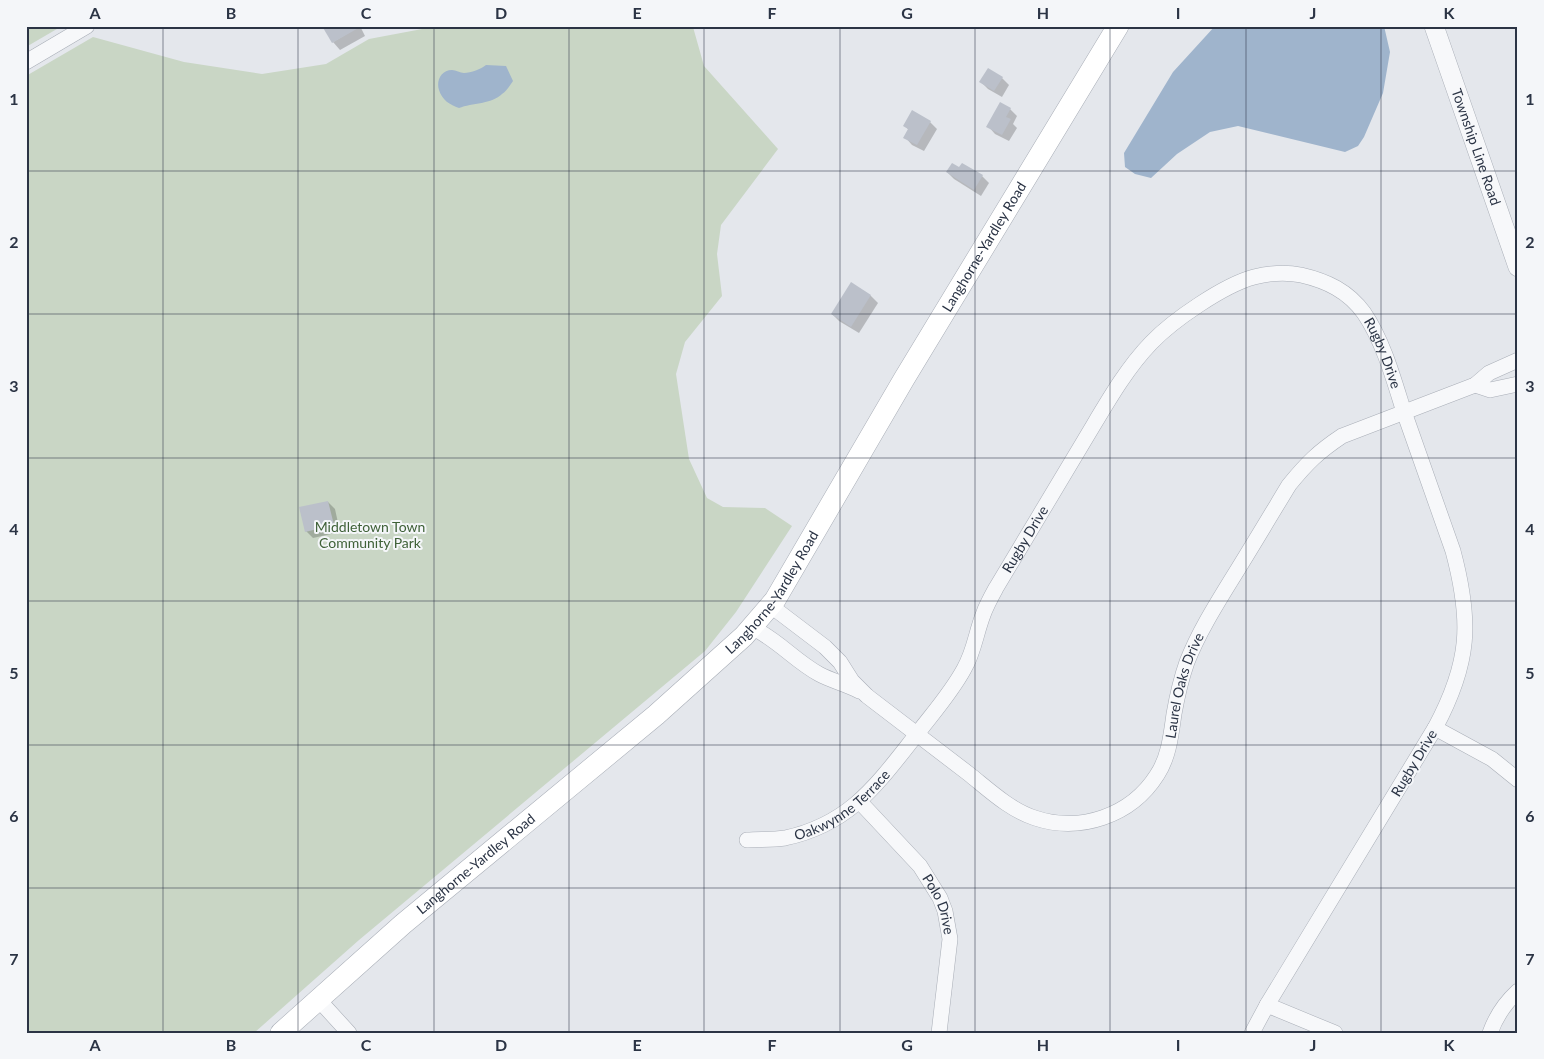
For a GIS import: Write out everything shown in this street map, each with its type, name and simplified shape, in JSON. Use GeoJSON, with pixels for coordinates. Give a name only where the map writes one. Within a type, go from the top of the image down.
{"type":"FeatureCollection","features":[{"type":"Feature","properties":{"kind":"main road","name":"Langhorne-Yardley Road"},"geometry":{"type":"LineString","coordinates":[[281,1033],[403,924],[656,715],[744,636],[771,606],[904,379],[1118,26]]}},
{"type":"Feature","properties":{"kind":"street"},"geometry":{"type":"LineString","coordinates":[[26,62],[86,26]]}},
{"type":"Feature","properties":{"kind":"street","name":"Township Line Road"},"geometry":{"type":"LineString","coordinates":[[1434,26],[1518,267]]}},
{"type":"Feature","properties":{"kind":"street","name":"Rugby Drive"},"geometry":{"type":"LineString","coordinates":[[917,734],[944,701],[965,669],[976,643],[982,616],[996,588],[1131,366],[1150,343],[1168,326],[1190,311],[1226,289],[1252,277],[1289,273],[1321,280],[1335,287],[1351,299],[1364,313],[1376,334],[1453,552],[1460,578],[1465,614],[1464,645],[1456,684],[1435,728],[1267,1005],[1252,1033]]}},
{"type":"Feature","properties":{"kind":"street","name":"Laurel Oaks Drive"},"geometry":{"type":"LineString","coordinates":[[751,627],[771,638],[818,674],[844,683],[866,696],[996,795],[1033,818],[1051,823],[1073,824],[1107,817],[1120,811],[1145,790],[1157,776],[1165,760],[1187,662],[1201,630],[1289,485],[1306,463],[1342,436],[1475,385],[1489,372],[1518,360]]}},
{"type":"Feature","properties":{"kind":"street","name":"Laurel Oaks Drive"},"geometry":{"type":"LineString","coordinates":[[1475,385],[1490,390],[1518,384]]}},
{"type":"Feature","properties":{"kind":"street","name":"Laurel Oaks Drive"},"geometry":{"type":"LineString","coordinates":[[771,606],[825,647],[840,662],[852,681],[866,696]]}},
{"type":"Feature","properties":{"kind":"street"},"geometry":{"type":"LineString","coordinates":[[1435,728],[1492,759],[1518,780]]}},
{"type":"Feature","properties":{"kind":"street","name":"Oakwynne Terrace"},"geometry":{"type":"LineString","coordinates":[[747,840],[784,838],[803,833],[844,813],[860,802],[890,770],[917,734]]}},
{"type":"Feature","properties":{"kind":"street","name":"Polo Drive"},"geometry":{"type":"LineString","coordinates":[[860,802],[920,866],[940,898],[945,911],[950,939],[939,1033]]}},
{"type":"Feature","properties":{"kind":"street"},"geometry":{"type":"LineString","coordinates":[[1490,1033],[1494,1021],[1506,1002],[1518,991]]}},
{"type":"Feature","properties":{"kind":"street"},"geometry":{"type":"LineString","coordinates":[[318,998],[349,1033]]}},
{"type":"Feature","properties":{"kind":"street"},"geometry":{"type":"LineString","coordinates":[[1267,1005],[1335,1033]]}},
{"type":"Feature","properties":{"kind":"green space"},"geometry":{"type":"Polygon","coordinates":[[[26,26],[62,26],[26,47],[26,26]]]}},
{"type":"Feature","properties":{"kind":"green space","name":"Middletown Town Community Park"},"geometry":{"type":"Polygon","coordinates":[[[438,26],[693,27],[704,66],[778,149],[721,225],[717,254],[722,296],[685,342],[676,374],[689,459],[707,498],[723,507],[765,508],[792,526],[736,612],[705,651],[359,940],[254,1033],[26,1033],[26,76],[93,37],[184,62],[262,74],[326,64],[369,39],[438,26]]]}},
{"type":"Feature","properties":{"kind":"water"},"geometry":{"type":"Polygon","coordinates":[[[1215,26],[1384,26],[1390,52],[1383,93],[1364,137],[1358,146],[1345,152],[1238,126],[1210,132],[1177,154],[1151,178],[1135,174],[1125,167],[1124,153],[1173,72],[1215,26]]]}},
{"type":"Feature","properties":{"kind":"water"},"geometry":{"type":"Polygon","coordinates":[[[486,65],[506,66],[513,81],[498,97],[487,102],[459,108],[450,104],[442,97],[438,83],[442,74],[448,70],[467,73],[486,65]]]}},
{"type":"Feature","properties":{"kind":"building"},"geometry":{"type":"Polygon","coordinates":[[[322,26],[362,26],[332,43],[322,26]]]}},
{"type":"Feature","properties":{"kind":"building"},"geometry":{"type":"Polygon","coordinates":[[[988,68],[1003,77],[994,91],[979,82],[988,68]]]}},
{"type":"Feature","properties":{"kind":"building"},"geometry":{"type":"Polygon","coordinates":[[[1000,102],[1011,108],[1006,117],[1011,119],[1002,135],[986,127],[1000,102]]]}},
{"type":"Feature","properties":{"kind":"building"},"geometry":{"type":"Polygon","coordinates":[[[912,110],[931,121],[917,145],[903,138],[908,129],[903,126],[912,110]]]}},
{"type":"Feature","properties":{"kind":"building"},"geometry":{"type":"Polygon","coordinates":[[[952,163],[959,167],[962,163],[983,175],[974,190],[946,172],[952,163]]]}},
{"type":"Feature","properties":{"kind":"building"},"geometry":{"type":"Polygon","coordinates":[[[851,282],[871,295],[851,327],[831,314],[851,282]]]}},
{"type":"Feature","properties":{"kind":"building"},"geometry":{"type":"Polygon","coordinates":[[[328,501],[334,525],[305,532],[299,507],[328,501]]]}}]}
